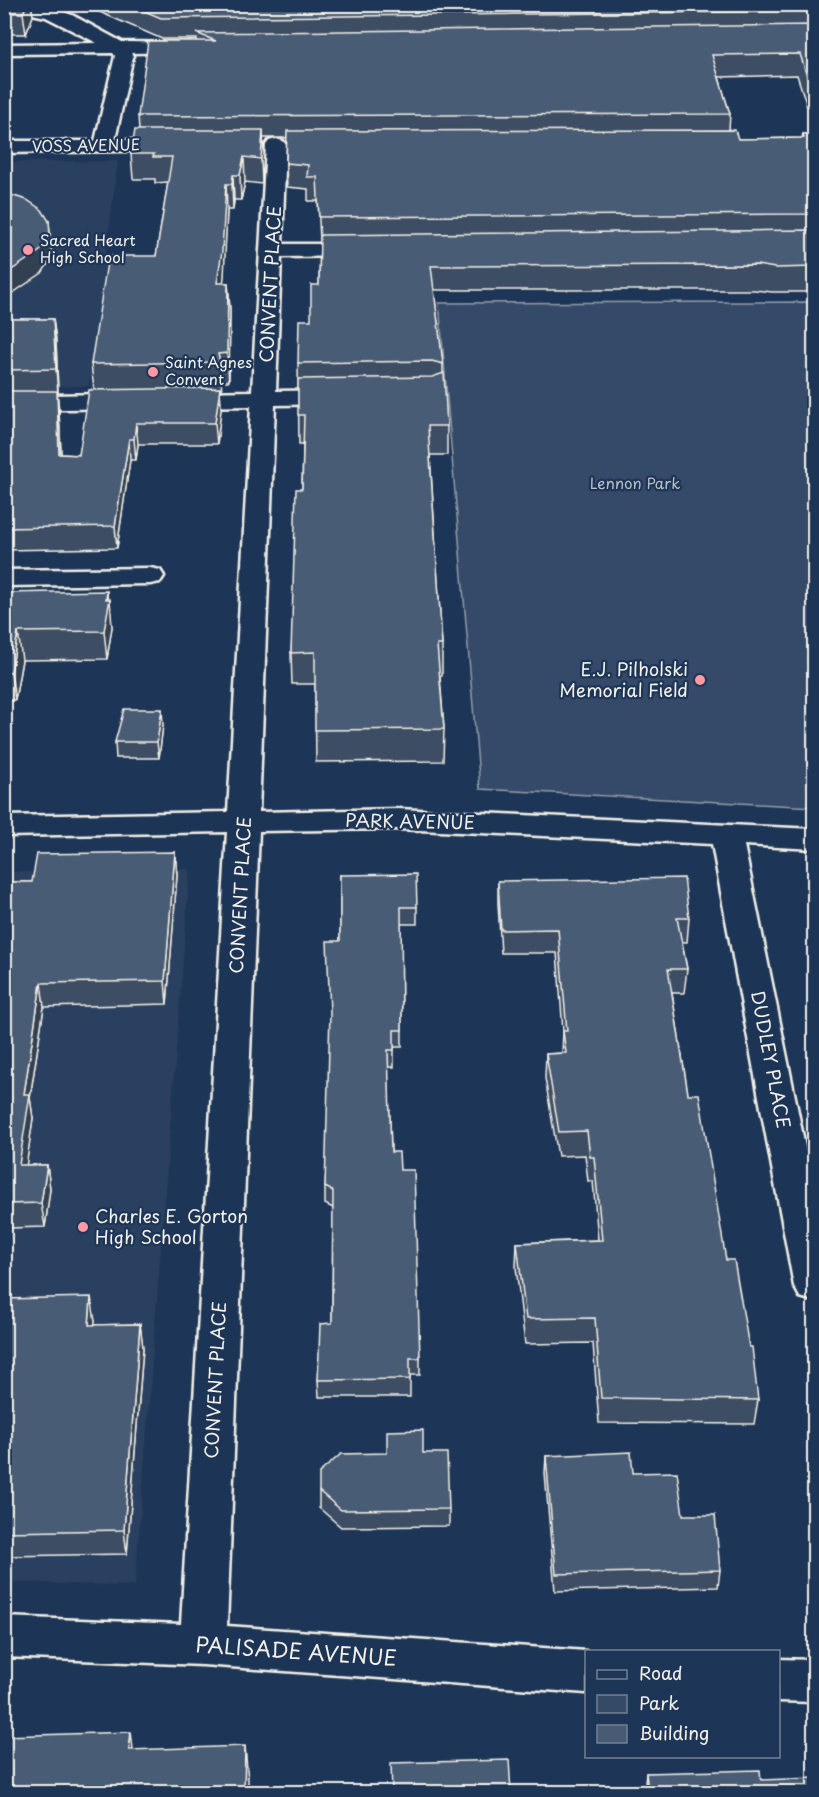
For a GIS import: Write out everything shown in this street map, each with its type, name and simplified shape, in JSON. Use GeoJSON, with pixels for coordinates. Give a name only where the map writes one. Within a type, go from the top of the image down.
{"type":"FeatureCollection","features":[{"type":"Feature","properties":{"kind":"street"},"geometry":{"type":"LineString","coordinates":[[9,4],[33,6],[51,13],[119,48],[124,56],[104,146]]}},
{"type":"Feature","properties":{"kind":"street"},"geometry":{"type":"LineString","coordinates":[[4,49],[215,47]]}},
{"type":"Feature","properties":{"kind":"street","name":"CONVENT PLACE"},"geometry":{"type":"LineString","coordinates":[[203,1645],[273,250],[276,145]]}},
{"type":"Feature","properties":{"kind":"street","name":"VOSS AVENUE"},"geometry":{"type":"LineString","coordinates":[[4,147],[196,146]]}},
{"type":"Feature","properties":{"kind":"street"},"geometry":{"type":"LineString","coordinates":[[273,250],[390,250]]}},
{"type":"Feature","properties":{"kind":"street"},"geometry":{"type":"LineString","coordinates":[[4,403],[360,397]]}},
{"type":"Feature","properties":{"kind":"street"},"geometry":{"type":"LineString","coordinates":[[4,578],[150,576]]}},
{"type":"Feature","properties":{"kind":"street","name":"PARK AVENUE"},"geometry":{"type":"LineString","coordinates":[[4,826],[398,819],[814,838]]}},
{"type":"Feature","properties":{"kind":"street","name":"DUDLEY PLACE"},"geometry":{"type":"LineString","coordinates":[[726,834],[814,1286]]}},
{"type":"Feature","properties":{"kind":"street","name":"PALISADE AVENUE"},"geometry":{"type":"LineString","coordinates":[[4,1637],[203,1645],[585,1672]]}},
{"type":"Feature","properties":{"kind":"street"},"geometry":{"type":"LineString","coordinates":[[780,1680],[814,1681]]}},
{"type":"Feature","properties":{"kind":"shaded area"},"geometry":{"type":"Polygon","coordinates":[[[118,161],[89,386],[5,387],[4,162],[118,161]]]}},
{"type":"Feature","properties":{"kind":"shaded area","name":"Charles E. Gorton High School"},"geometry":{"type":"Polygon","coordinates":[[[190,869],[135,1586],[5,1582],[5,872],[190,869]]]}},
{"type":"Feature","properties":{"kind":"green space","name":"Lennon Park"},"geometry":{"type":"Polygon","coordinates":[[[814,302],[814,807],[480,789],[439,303],[814,302]]]}},
{"type":"Feature","properties":{"kind":"building"},"geometry":{"type":"Polygon","coordinates":[[[4,4],[27,4],[23,13],[4,13],[4,4]]]}},
{"type":"Feature","properties":{"kind":"building"},"geometry":{"type":"Polygon","coordinates":[[[128,4],[814,4],[814,11],[161,18],[128,4]]]}},
{"type":"Feature","properties":{"kind":"building"},"geometry":{"type":"Polygon","coordinates":[[[814,25],[814,98],[800,54],[712,55],[730,114],[138,116],[148,41],[216,41],[196,33],[814,25]]]}},
{"type":"Feature","properties":{"kind":"building"},"geometry":{"type":"Polygon","coordinates":[[[135,130],[263,130],[261,159],[244,157],[240,175],[233,175],[232,184],[226,184],[222,251],[217,283],[228,283],[227,353],[218,354],[220,362],[91,364],[108,256],[156,256],[172,157],[131,154],[135,130]]]}},
{"type":"Feature","properties":{"kind":"building"},"geometry":{"type":"Polygon","coordinates":[[[735,130],[738,139],[804,138],[803,134],[814,134],[814,214],[319,217],[317,177],[307,177],[308,165],[286,163],[287,131],[735,130]]]}},
{"type":"Feature","properties":{"kind":"building","name":"Sacred Heart High School"},"geometry":{"type":"Polygon","coordinates":[[[4,193],[27,200],[42,210],[49,221],[50,236],[40,251],[4,275],[4,193]]]}},
{"type":"Feature","properties":{"kind":"building"},"geometry":{"type":"Polygon","coordinates":[[[814,230],[814,267],[775,268],[757,265],[431,266],[443,364],[432,361],[298,363],[299,320],[311,320],[311,285],[319,285],[320,235],[814,230]]]}},
{"type":"Feature","properties":{"kind":"building"},"geometry":{"type":"Polygon","coordinates":[[[4,319],[53,319],[56,369],[7,370],[10,358],[4,358],[4,319]]]}},
{"type":"Feature","properties":{"kind":"building"},"geometry":{"type":"Polygon","coordinates":[[[444,373],[447,426],[428,426],[442,645],[437,645],[444,729],[315,730],[315,652],[291,653],[296,489],[302,489],[304,415],[298,415],[298,379],[432,377],[444,373]]]}},
{"type":"Feature","properties":{"kind":"building"},"geometry":{"type":"Polygon","coordinates":[[[220,388],[215,423],[136,423],[134,439],[129,439],[115,526],[4,528],[4,391],[57,391],[59,454],[79,455],[89,390],[220,388]]]}},
{"type":"Feature","properties":{"kind":"building"},"geometry":{"type":"Polygon","coordinates":[[[107,591],[106,599],[110,599],[104,631],[18,632],[11,672],[4,672],[4,593],[107,591]]]}},
{"type":"Feature","properties":{"kind":"building"},"geometry":{"type":"Polygon","coordinates":[[[124,709],[162,709],[157,742],[115,742],[124,709]]]}},
{"type":"Feature","properties":{"kind":"building"},"geometry":{"type":"Polygon","coordinates":[[[175,852],[165,981],[41,983],[24,1094],[30,1094],[19,1165],[47,1165],[41,1203],[6,1204],[4,1216],[4,882],[32,882],[37,854],[175,852]]]}},
{"type":"Feature","properties":{"kind":"building"},"geometry":{"type":"Polygon","coordinates":[[[416,874],[417,907],[401,907],[402,1030],[394,1030],[394,1050],[388,1050],[391,1152],[399,1152],[400,1170],[414,1170],[420,1358],[410,1358],[410,1379],[318,1380],[320,1324],[332,1323],[333,1191],[325,1187],[330,1013],[327,941],[340,941],[340,875],[416,874]]]}},
{"type":"Feature","properties":{"kind":"building"},"geometry":{"type":"Polygon","coordinates":[[[684,878],[689,918],[677,918],[687,969],[668,969],[688,1094],[699,1094],[726,1260],[734,1260],[749,1347],[752,1347],[758,1400],[601,1398],[595,1318],[526,1319],[517,1243],[602,1240],[594,1157],[590,1157],[587,1131],[559,1132],[546,1054],[566,1053],[563,1031],[567,1031],[558,929],[501,930],[498,881],[684,878]]]}},
{"type":"Feature","properties":{"kind":"building"},"geometry":{"type":"Polygon","coordinates":[[[91,1297],[89,1325],[140,1324],[124,1530],[4,1532],[4,1299],[91,1297]]]}},
{"type":"Feature","properties":{"kind":"building"},"geometry":{"type":"Polygon","coordinates":[[[423,1430],[423,1453],[447,1453],[449,1509],[341,1510],[319,1491],[319,1473],[341,1454],[387,1453],[387,1431],[423,1430]]]}},
{"type":"Feature","properties":{"kind":"building"},"geometry":{"type":"Polygon","coordinates":[[[631,1452],[633,1473],[677,1472],[683,1515],[715,1515],[720,1570],[556,1574],[546,1456],[631,1452]]]}},
{"type":"Feature","properties":{"kind":"building"},"geometry":{"type":"Polygon","coordinates":[[[131,1732],[129,1750],[245,1746],[244,1792],[4,1792],[4,1736],[131,1732]]]}},
{"type":"Feature","properties":{"kind":"building"},"geometry":{"type":"Polygon","coordinates":[[[509,1760],[511,1792],[392,1792],[391,1763],[509,1760]]]}},
{"type":"Feature","properties":{"kind":"building"},"geometry":{"type":"Polygon","coordinates":[[[760,1770],[761,1780],[814,1778],[814,1792],[648,1792],[646,1773],[760,1770]]]}},
{"type":"Feature","properties":{"kind":"place","name":"Sacred Heart High School"},"geometry":{"type":"Point","coordinates":[28,250]}},
{"type":"Feature","properties":{"kind":"place","name":"Saint Agnes Convent"},"geometry":{"type":"Point","coordinates":[153,372]}},
{"type":"Feature","properties":{"kind":"place","name":"E.J. Pilholski Memorial Field"},"geometry":{"type":"Point","coordinates":[700,680]}},
{"type":"Feature","properties":{"kind":"place","name":"Charles E. Gorton High School"},"geometry":{"type":"Point","coordinates":[83,1227]}}]}
